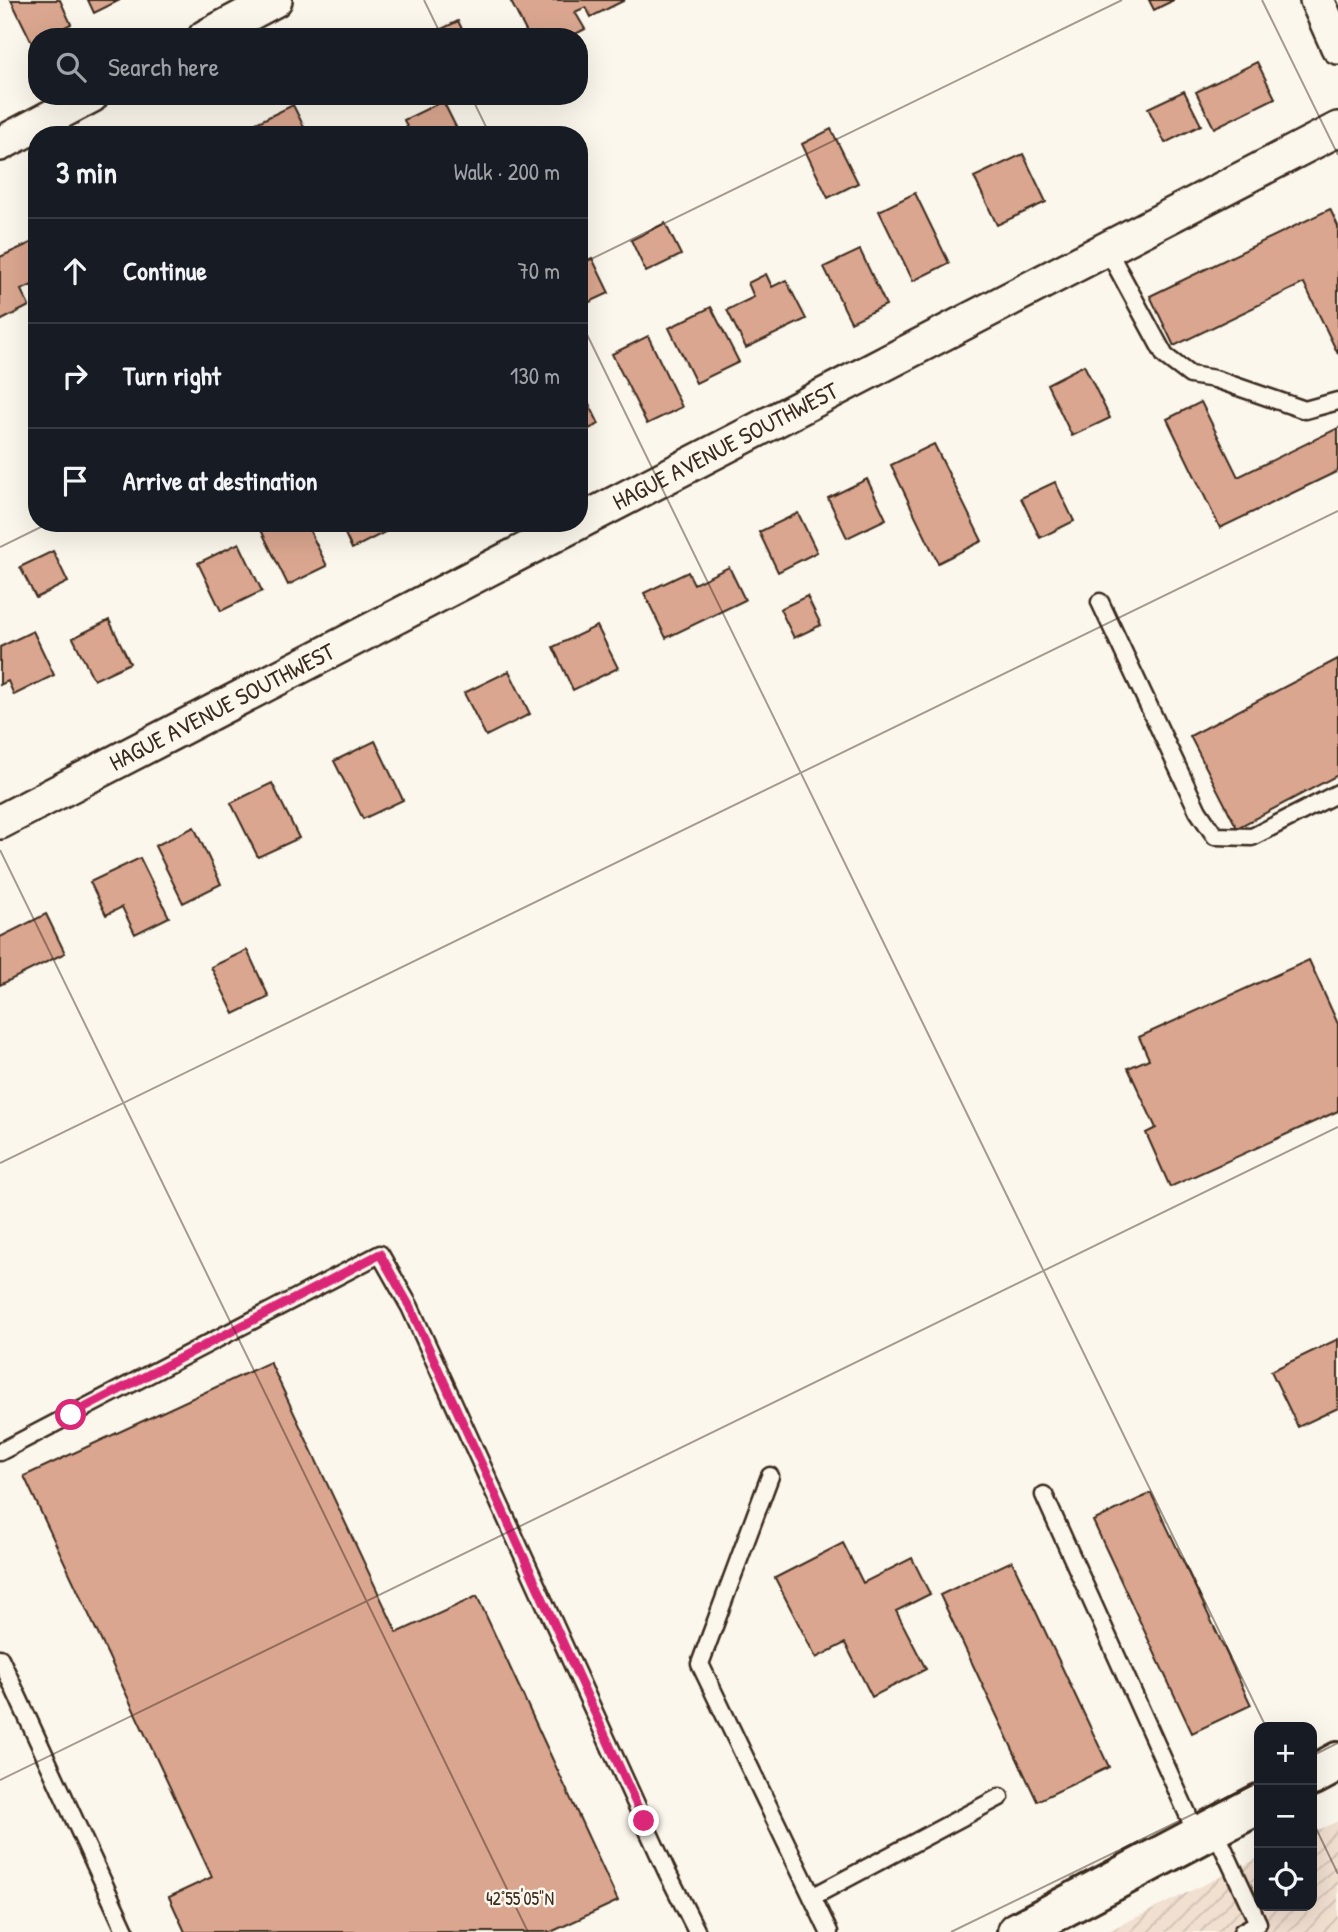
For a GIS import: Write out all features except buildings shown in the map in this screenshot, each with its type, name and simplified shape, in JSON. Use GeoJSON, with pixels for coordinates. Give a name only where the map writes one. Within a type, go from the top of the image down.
{"type":"FeatureCollection","features":[{"type":"Feature","properties":{"kind":"street"},"geometry":{"type":"LineString","coordinates":[[222,28],[275,0]]}},
{"type":"Feature","properties":{"kind":"street"},"geometry":{"type":"LineString","coordinates":[[1317,0],[1338,47]]}},
{"type":"Feature","properties":{"kind":"street"},"geometry":{"type":"LineString","coordinates":[[34,126],[74,105]]}},
{"type":"Feature","properties":{"kind":"street"},"geometry":{"type":"LineString","coordinates":[[0,144],[28,129]]}},
{"type":"Feature","properties":{"kind":"street","name":"HAGUE AVENUE SOUTHWEST"},"geometry":{"type":"LineString","coordinates":[[588,518],[1338,129]]}},
{"type":"Feature","properties":{"kind":"street","name":"HAGUE AVENUE SOUTHWEST"},"geometry":{"type":"LineString","coordinates":[[0,822],[560,532]]}},
{"type":"Feature","properties":{"kind":"street"},"geometry":{"type":"LineString","coordinates":[[1317,1773],[1338,1762]]}},
{"type":"Feature","properties":{"kind":"street"},"geometry":{"type":"LineString","coordinates":[[1036,1928],[1254,1807]]}},
{"type":"Feature","properties":{"kind":"lane"},"geometry":{"type":"LineString","coordinates":[[1107,249],[1165,356],[1190,375],[1215,379],[1305,410],[1338,401]]}},
{"type":"Feature","properties":{"kind":"lane"},"geometry":{"type":"LineString","coordinates":[[1100,602],[1198,811],[1215,836],[1252,837],[1338,793]]}},
{"type":"Feature","properties":{"kind":"lane"},"geometry":{"type":"LineString","coordinates":[[0,1452],[380,1254],[410,1307],[666,1870],[697,1932]]}},
{"type":"Feature","properties":{"kind":"lane"},"geometry":{"type":"LineString","coordinates":[[770,1476],[700,1664],[829,1932]]}},
{"type":"Feature","properties":{"kind":"lane"},"geometry":{"type":"LineString","coordinates":[[1044,1495],[1206,1832],[1261,1928],[1242,1932]]}},
{"type":"Feature","properties":{"kind":"lane"},"geometry":{"type":"LineString","coordinates":[[0,1658],[126,1932]]}},
{"type":"Feature","properties":{"kind":"lane"},"geometry":{"type":"LineString","coordinates":[[812,1897],[1000,1797]]}},
{"type":"Feature","properties":{"kind":"shaded area"},"geometry":{"type":"Polygon","coordinates":[[[1338,1821],[1338,1932],[1106,1932],[1254,1860],[1254,1911],[1317,1911],[1317,1831],[1338,1821]]]}},
{"type":"Feature","properties":{"kind":"route"},"geometry":{"type":"LineString","coordinates":[[71,1415],[380,1254],[410,1307],[644,1821]]}}]}
